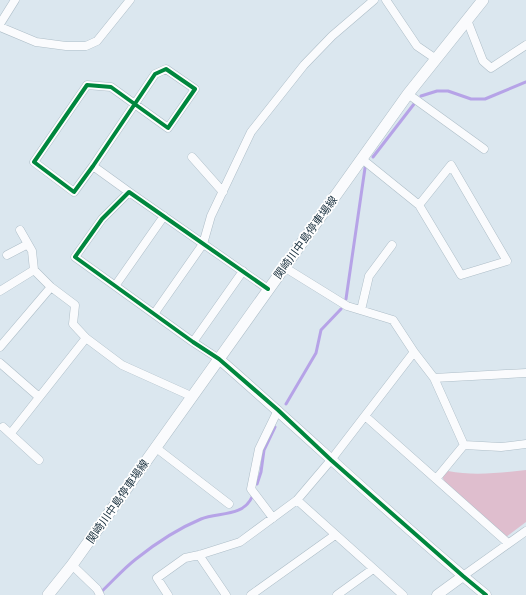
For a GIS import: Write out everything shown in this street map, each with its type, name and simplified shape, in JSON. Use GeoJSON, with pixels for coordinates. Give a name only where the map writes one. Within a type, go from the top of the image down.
{"type":"FeatureCollection","features":[{"type":"Feature","properties":{"kind":"main road","name":"関崎川中島停車場線"},"geometry":{"type":"LineString","coordinates":[[48,595],[72,565],[191,396],[408,94],[483,0]]}},
{"type":"Feature","properties":{"kind":"street"},"geometry":{"type":"LineString","coordinates":[[0,24],[14,0]]}},
{"type":"Feature","properties":{"kind":"street"},"geometry":{"type":"LineString","coordinates":[[0,27],[36,42],[66,46],[86,46],[97,41],[130,0]]}},
{"type":"Feature","properties":{"kind":"street"},"geometry":{"type":"LineString","coordinates":[[154,314],[203,244],[211,216],[251,132],[304,65],[332,36],[374,0]]}},
{"type":"Feature","properties":{"kind":"street"},"geometry":{"type":"LineString","coordinates":[[386,0],[417,46],[436,59]]}},
{"type":"Feature","properties":{"kind":"street"},"geometry":{"type":"LineString","coordinates":[[467,20],[483,61],[491,68],[526,45]]}},
{"type":"Feature","properties":{"kind":"street"},"geometry":{"type":"LineString","coordinates":[[135,104],[111,87],[87,85],[34,162],[74,192],[93,166],[135,104],[155,74],[166,69],[195,89],[168,128],[135,104]]}},
{"type":"Feature","properties":{"kind":"street"},"geometry":{"type":"LineString","coordinates":[[408,94],[484,149]]}},
{"type":"Feature","properties":{"kind":"street"},"geometry":{"type":"LineString","coordinates":[[192,157],[223,192]]}},
{"type":"Feature","properties":{"kind":"street"},"geometry":{"type":"LineString","coordinates":[[362,158],[419,205],[461,275],[508,261],[450,165],[419,205]]}},
{"type":"Feature","properties":{"kind":"street"},"geometry":{"type":"LineString","coordinates":[[93,166],[268,289]]}},
{"type":"Feature","properties":{"kind":"street"},"geometry":{"type":"LineString","coordinates":[[128,192],[102,219],[75,257],[219,359],[278,410],[331,460],[486,595]]}},
{"type":"Feature","properties":{"kind":"street"},"geometry":{"type":"LineString","coordinates":[[115,286],[164,216]]}},
{"type":"Feature","properties":{"kind":"street"},"geometry":{"type":"LineString","coordinates":[[20,230],[32,251],[34,270],[51,287],[75,305],[73,324],[86,338],[122,365],[191,396]]}},
{"type":"Feature","properties":{"kind":"street"},"geometry":{"type":"LineString","coordinates":[[7,256],[28,244]]}},
{"type":"Feature","properties":{"kind":"street"},"geometry":{"type":"LineString","coordinates":[[360,310],[369,276],[392,245]]}},
{"type":"Feature","properties":{"kind":"street"},"geometry":{"type":"LineString","coordinates":[[284,267],[347,306],[393,320],[414,352],[434,378],[464,445]]}},
{"type":"Feature","properties":{"kind":"street"},"geometry":{"type":"LineString","coordinates":[[0,291],[34,270]]}},
{"type":"Feature","properties":{"kind":"street"},"geometry":{"type":"LineString","coordinates":[[193,342],[243,271]]}},
{"type":"Feature","properties":{"kind":"street"},"geometry":{"type":"LineString","coordinates":[[0,347],[51,287]]}},
{"type":"Feature","properties":{"kind":"street"},"geometry":{"type":"LineString","coordinates":[[11,433],[86,338]]}},
{"type":"Feature","properties":{"kind":"street"},"geometry":{"type":"LineString","coordinates":[[168,595],[157,578],[184,558],[200,555],[240,542],[297,500],[331,460],[414,352]]}},
{"type":"Feature","properties":{"kind":"street"},"geometry":{"type":"LineString","coordinates":[[0,363],[39,397]]}},
{"type":"Feature","properties":{"kind":"street"},"geometry":{"type":"LineString","coordinates":[[434,378],[526,373]]}},
{"type":"Feature","properties":{"kind":"street"},"geometry":{"type":"LineString","coordinates":[[273,518],[251,489],[259,449],[278,410]]}},
{"type":"Feature","properties":{"kind":"street"},"geometry":{"type":"LineString","coordinates":[[365,416],[508,543]]}},
{"type":"Feature","properties":{"kind":"street"},"geometry":{"type":"LineString","coordinates":[[3,427],[39,460]]}},
{"type":"Feature","properties":{"kind":"street"},"geometry":{"type":"LineString","coordinates":[[464,445],[501,447],[526,444]]}},
{"type":"Feature","properties":{"kind":"street"},"geometry":{"type":"LineString","coordinates":[[436,479],[464,445]]}},
{"type":"Feature","properties":{"kind":"street"},"geometry":{"type":"LineString","coordinates":[[155,447],[229,504]]}},
{"type":"Feature","properties":{"kind":"street"},"geometry":{"type":"LineString","coordinates":[[297,500],[403,595]]}},
{"type":"Feature","properties":{"kind":"street"},"geometry":{"type":"LineString","coordinates":[[438,595],[526,531]]}},
{"type":"Feature","properties":{"kind":"street"},"geometry":{"type":"LineString","coordinates":[[251,595],[335,535]]}},
{"type":"Feature","properties":{"kind":"street"},"geometry":{"type":"LineString","coordinates":[[200,555],[226,595]]}},
{"type":"Feature","properties":{"kind":"street"},"geometry":{"type":"LineString","coordinates":[[72,565],[98,592]]}},
{"type":"Feature","properties":{"kind":"street"},"geometry":{"type":"LineString","coordinates":[[337,595],[374,569]]}},
{"type":"Feature","properties":{"kind":"shaded area"},"geometry":{"type":"Polygon","coordinates":[[[526,470],[526,522],[506,537],[447,485],[442,477],[448,471],[477,474],[526,470]]]}},
{"type":"Feature","properties":{"kind":"waterway"},"geometry":{"type":"LineString","coordinates":[[421,96],[437,91],[448,91],[471,99],[485,99],[526,82]]}},
{"type":"Feature","properties":{"kind":"waterway"},"geometry":{"type":"LineString","coordinates":[[373,157],[414,104]]}},
{"type":"Feature","properties":{"kind":"waterway"},"geometry":{"type":"LineString","coordinates":[[346,299],[365,168]]}},
{"type":"Feature","properties":{"kind":"waterway"},"geometry":{"type":"LineString","coordinates":[[286,404],[316,353],[321,330],[341,309]]}},
{"type":"Feature","properties":{"kind":"waterway"},"geometry":{"type":"LineString","coordinates":[[257,484],[261,472],[264,450],[275,427]]}},
{"type":"Feature","properties":{"kind":"waterway"},"geometry":{"type":"LineString","coordinates":[[100,593],[122,571],[151,547],[184,527],[201,519],[230,513],[243,508],[252,497]]}},
{"type":"Feature","properties":{"kind":"cycle path"},"geometry":{"type":"LineString","coordinates":[[93,166],[74,192],[34,162],[87,85],[111,87],[168,128],[195,89],[166,69],[155,74],[93,166]]}},
{"type":"Feature","properties":{"kind":"cycle path"},"geometry":{"type":"LineString","coordinates":[[268,289],[129,192],[102,219],[75,257],[219,359],[278,410],[331,460],[486,595]]}}]}
